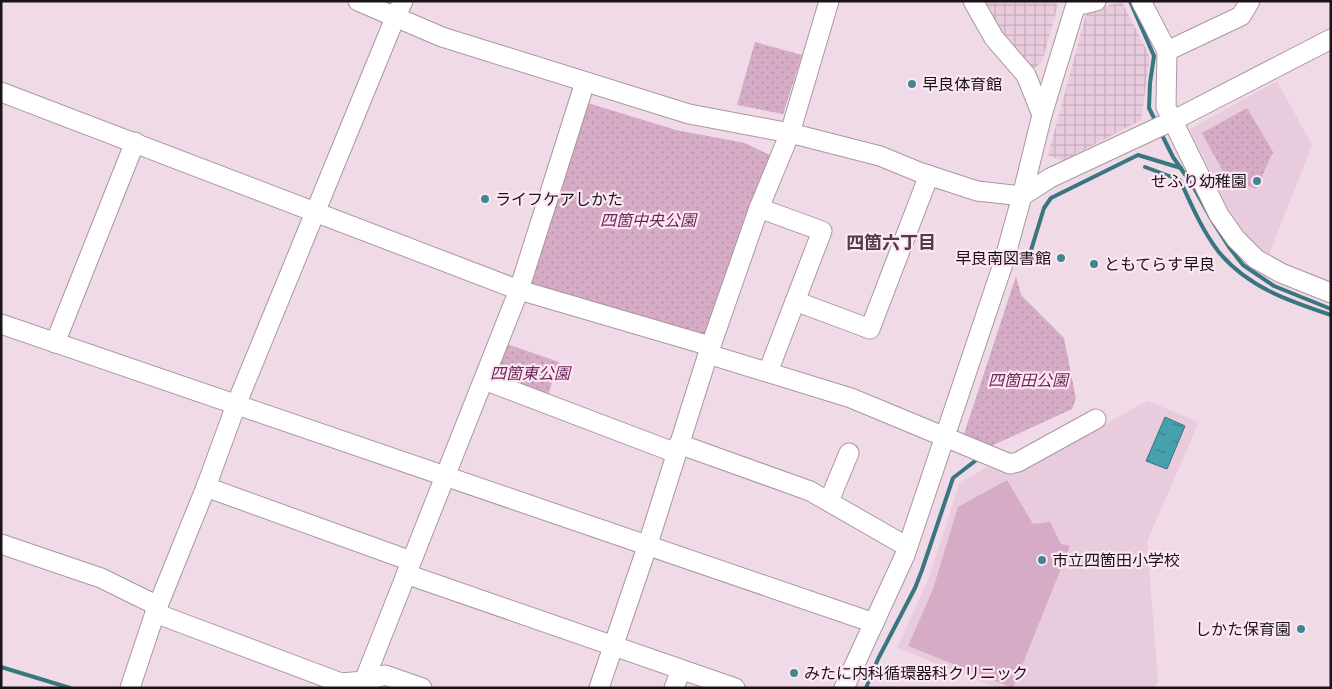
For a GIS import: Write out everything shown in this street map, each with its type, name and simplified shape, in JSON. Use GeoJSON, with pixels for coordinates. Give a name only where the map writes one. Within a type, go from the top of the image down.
{"type":"FeatureCollection","features":[{"type":"Feature","properties":{"kind":"street"},"geometry":{"type":"LineString","coordinates":[[358,1],[442,37],[689,114],[790,133],[880,156],[977,191],[1022,196],[1050,178],[1162,126],[1331,39]]}},
{"type":"Feature","properties":{"kind":"street"},"geometry":{"type":"LineString","coordinates":[[130,688],[156,610],[206,487],[236,405],[314,212],[403,1]]}},
{"type":"Feature","properties":{"kind":"street"},"geometry":{"type":"LineString","coordinates":[[599,688],[647,547],[709,350],[759,208],[790,133],[829,1]]}},
{"type":"Feature","properties":{"kind":"street"},"geometry":{"type":"LineString","coordinates":[[973,1],[994,38],[1026,76],[1042,114]]}},
{"type":"Feature","properties":{"kind":"street"},"geometry":{"type":"LineString","coordinates":[[844,688],[892,586],[908,545],[1004,261],[1042,114],[1077,2],[1084,4],[1096,1]]}},
{"type":"Feature","properties":{"kind":"street"},"geometry":{"type":"LineString","coordinates":[[1141,1],[1167,51],[1166,108],[1162,126],[1236,239],[1256,259],[1281,273],[1331,293]]}},
{"type":"Feature","properties":{"kind":"street"},"geometry":{"type":"LineString","coordinates":[[1167,51],[1241,16],[1250,1]]}},
{"type":"Feature","properties":{"kind":"street"},"geometry":{"type":"LineString","coordinates":[[364,681],[408,568],[447,476],[519,290],[585,82]]}},
{"type":"Feature","properties":{"kind":"street"},"geometry":{"type":"LineString","coordinates":[[1,92],[519,290],[709,350],[768,372],[850,398],[1010,464],[1018,462],[1096,419]]}},
{"type":"Feature","properties":{"kind":"street"},"geometry":{"type":"LineString","coordinates":[[55,343],[135,142]]}},
{"type":"Feature","properties":{"kind":"street"},"geometry":{"type":"LineString","coordinates":[[795,301],[870,329],[929,175]]}},
{"type":"Feature","properties":{"kind":"street"},"geometry":{"type":"LineString","coordinates":[[759,208],[822,231],[768,372]]}},
{"type":"Feature","properties":{"kind":"street"},"geometry":{"type":"LineString","coordinates":[[1,324],[447,476],[647,547],[874,623]]}},
{"type":"Feature","properties":{"kind":"street"},"geometry":{"type":"LineString","coordinates":[[484,380],[678,448],[810,491],[899,542],[908,545]]}},
{"type":"Feature","properties":{"kind":"street"},"geometry":{"type":"LineString","coordinates":[[829,501],[849,453]]}},
{"type":"Feature","properties":{"kind":"street"},"geometry":{"type":"LineString","coordinates":[[206,487],[408,568],[614,646],[735,688]]}},
{"type":"Feature","properties":{"kind":"street"},"geometry":{"type":"LineString","coordinates":[[1,544],[101,578],[156,610],[341,683],[364,681],[384,675],[422,688]]}},
{"type":"Feature","properties":{"kind":"street"},"geometry":{"type":"LineString","coordinates":[[674,688],[681,670]]}},
{"type":"Feature","properties":{"kind":"shaded area"},"geometry":{"type":"Polygon","coordinates":[[[977,1],[1050,1],[1058,5],[1042,62],[1031,71],[977,1]]]}},
{"type":"Feature","properties":{"kind":"shaded area"},"geometry":{"type":"Polygon","coordinates":[[[1122,2],[1150,57],[1141,120],[1063,161],[1048,155],[1087,11],[1122,2]]]}},
{"type":"Feature","properties":{"kind":"shaded area","name":"せふり幼稚園"},"geometry":{"type":"Polygon","coordinates":[[[1277,81],[1312,145],[1268,257],[1248,239],[1232,217],[1190,129],[1277,81]]]}},
{"type":"Feature","properties":{"kind":"shaded area","name":"市立四箇田小学校"},"geometry":{"type":"Polygon","coordinates":[[[1147,401],[1199,422],[1147,541],[1158,681],[1155,688],[998,688],[897,648],[928,580],[960,482],[987,467],[1016,474],[1147,401]]]}},
{"type":"Feature","properties":{"kind":"green space"},"geometry":{"type":"Polygon","coordinates":[[[755,42],[802,55],[783,114],[737,105],[755,42]]]}},
{"type":"Feature","properties":{"kind":"green space","name":"四箇中央公園"},"geometry":{"type":"Polygon","coordinates":[[[588,103],[676,130],[745,143],[772,156],[706,339],[526,289],[588,103]]]}},
{"type":"Feature","properties":{"kind":"green space"},"geometry":{"type":"Polygon","coordinates":[[[1247,108],[1273,152],[1256,189],[1226,177],[1202,133],[1247,108]]]}},
{"type":"Feature","properties":{"kind":"green space","name":"四箇田公園"},"geometry":{"type":"Polygon","coordinates":[[[1016,276],[1021,295],[1064,338],[1076,399],[1072,409],[989,447],[964,434],[1016,276]]]}},
{"type":"Feature","properties":{"kind":"green space","name":"四箇東公園"},"geometry":{"type":"Polygon","coordinates":[[[504,343],[559,362],[546,401],[489,380],[504,343]]]}},
{"type":"Feature","properties":{"kind":"green space"},"geometry":{"type":"Polygon","coordinates":[[[1007,480],[1033,524],[1050,522],[1061,544],[1070,546],[1013,688],[908,646],[933,589],[958,507],[1007,480]]]}},
{"type":"Feature","properties":{"kind":"water"},"geometry":{"type":"Polygon","coordinates":[[[1165,417],[1185,426],[1167,469],[1146,461],[1165,417]]]}},
{"type":"Feature","properties":{"kind":"waterway"},"geometry":{"type":"LineString","coordinates":[[1130,1],[1154,56],[1149,108],[1156,122]]}},
{"type":"Feature","properties":{"kind":"waterway"},"geometry":{"type":"LineString","coordinates":[[1161,133],[1173,157],[1193,186],[1213,222],[1243,265],[1274,286],[1331,309]]}},
{"type":"Feature","properties":{"kind":"waterway"},"geometry":{"type":"LineString","coordinates":[[1028,260],[1044,208],[1051,198],[1138,155],[1181,168]]}},
{"type":"Feature","properties":{"kind":"waterway"},"geometry":{"type":"LineString","coordinates":[[1145,167],[1180,180],[1197,217],[1212,243],[1229,264],[1255,283],[1270,291],[1331,315]]}},
{"type":"Feature","properties":{"kind":"waterway"},"geometry":{"type":"LineString","coordinates":[[866,688],[878,659],[915,588],[953,478],[975,461]]}},
{"type":"Feature","properties":{"kind":"waterway"},"geometry":{"type":"LineString","coordinates":[[1,667],[70,688]]}},
{"type":"Feature","properties":{"kind":"place","name":"早良体育館"},"geometry":{"type":"Point","coordinates":[912,84]}},
{"type":"Feature","properties":{"kind":"place","name":"せふり幼稚園"},"geometry":{"type":"Point","coordinates":[1257,181]}},
{"type":"Feature","properties":{"kind":"place","name":"ライフケアしかた"},"geometry":{"type":"Point","coordinates":[485,199]}},
{"type":"Feature","properties":{"kind":"place","name":"早良南図書館"},"geometry":{"type":"Point","coordinates":[1061,258]}},
{"type":"Feature","properties":{"kind":"place","name":"ともてらす早良"},"geometry":{"type":"Point","coordinates":[1094,264]}},
{"type":"Feature","properties":{"kind":"place","name":"市立四箇田小学校"},"geometry":{"type":"Point","coordinates":[1042,560]}},
{"type":"Feature","properties":{"kind":"place","name":"しかた保育園"},"geometry":{"type":"Point","coordinates":[1301,629]}},
{"type":"Feature","properties":{"kind":"place","name":"みたに内科循環器科クリニック"},"geometry":{"type":"Point","coordinates":[794,673]}},
{"type":"Feature","properties":{"kind":"district","name":"四箇六丁目"},"geometry":{"type":"Point","coordinates":[891,243]}}]}
